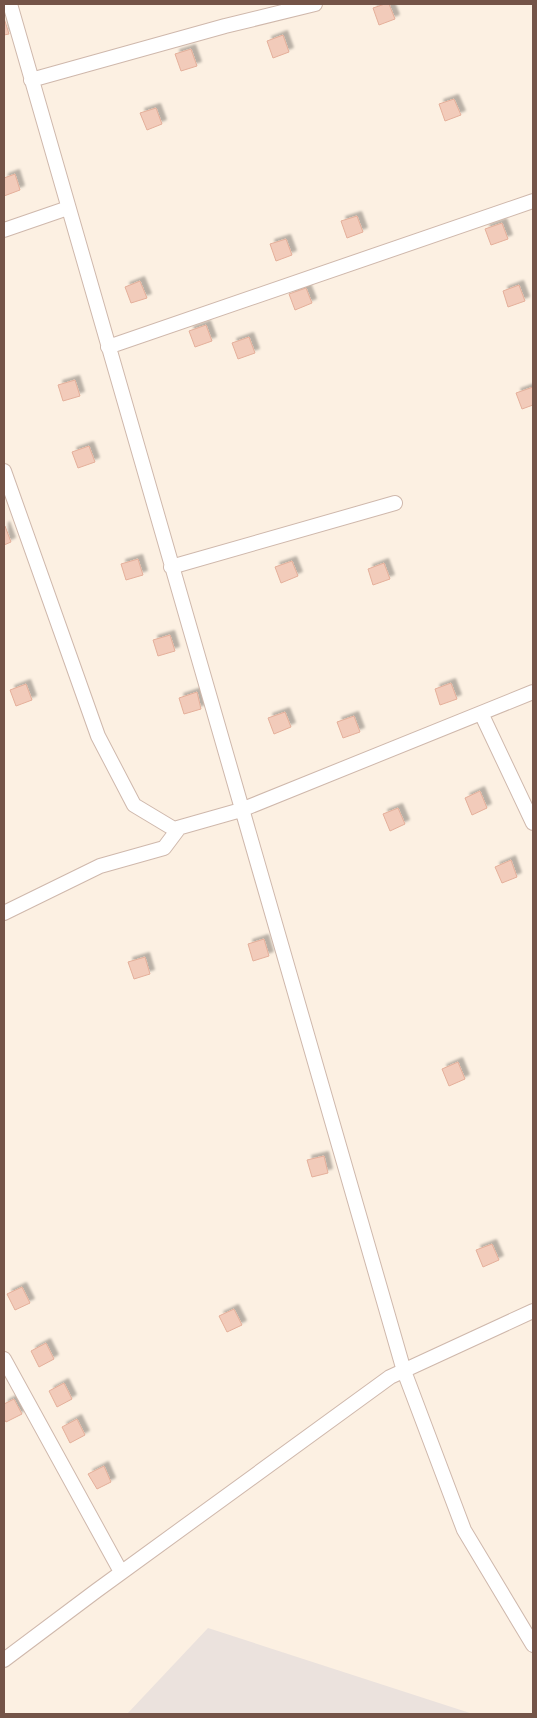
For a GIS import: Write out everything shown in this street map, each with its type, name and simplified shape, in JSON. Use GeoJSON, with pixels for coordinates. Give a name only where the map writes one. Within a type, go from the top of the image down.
{"type":"FeatureCollection","features":[{"type":"Feature","properties":{"kind":"lane"},"geometry":{"type":"LineString","coordinates":[[10,4],[404,1371],[464,1530],[533,1645]]}},
{"type":"Feature","properties":{"kind":"lane"},"geometry":{"type":"LineString","coordinates":[[31,80],[225,26],[315,4]]}},
{"type":"Feature","properties":{"kind":"lane"},"geometry":{"type":"LineString","coordinates":[[108,347],[533,201]]}},
{"type":"Feature","properties":{"kind":"lane"},"geometry":{"type":"LineString","coordinates":[[4,230],[68,208]]}},
{"type":"Feature","properties":{"kind":"lane"},"geometry":{"type":"LineString","coordinates":[[4,470],[98,736],[134,805],[174,829],[241,810],[533,692]]}},
{"type":"Feature","properties":{"kind":"lane"},"geometry":{"type":"LineString","coordinates":[[171,567],[396,502]]}},
{"type":"Feature","properties":{"kind":"lane"},"geometry":{"type":"LineString","coordinates":[[481,713],[533,823]]}},
{"type":"Feature","properties":{"kind":"lane"},"geometry":{"type":"LineString","coordinates":[[4,913],[100,866],[164,848],[179,828]]}},
{"type":"Feature","properties":{"kind":"lane"},"geometry":{"type":"LineString","coordinates":[[4,1660],[121,1572],[390,1377],[533,1311]]}},
{"type":"Feature","properties":{"kind":"lane"},"geometry":{"type":"LineString","coordinates":[[4,1359],[121,1572]]}},
{"type":"Feature","properties":{"kind":"shaded area"},"geometry":{"type":"Polygon","coordinates":[[[208,1628],[473,1714],[127,1714],[208,1628]]]}},
{"type":"Feature","properties":{"kind":"building"},"geometry":{"type":"Polygon","coordinates":[[[389,4],[395,19],[379,25],[373,8],[389,4]]]}},
{"type":"Feature","properties":{"kind":"building"},"geometry":{"type":"Polygon","coordinates":[[[4,18],[9,34],[4,35],[4,18]]]}},
{"type":"Feature","properties":{"kind":"building"},"geometry":{"type":"Polygon","coordinates":[[[283,35],[289,52],[273,58],[267,41],[283,35]]]}},
{"type":"Feature","properties":{"kind":"building"},"geometry":{"type":"Polygon","coordinates":[[[191,49],[197,66],[181,71],[175,54],[191,49]]]}},
{"type":"Feature","properties":{"kind":"building"},"geometry":{"type":"Polygon","coordinates":[[[454,99],[461,115],[445,121],[439,104],[454,99]]]}},
{"type":"Feature","properties":{"kind":"building"},"geometry":{"type":"Polygon","coordinates":[[[156,108],[162,124],[147,130],[140,113],[156,108]]]}},
{"type":"Feature","properties":{"kind":"building"},"geometry":{"type":"Polygon","coordinates":[[[15,174],[20,190],[4,196],[4,178],[15,174]]]}},
{"type":"Feature","properties":{"kind":"building"},"geometry":{"type":"Polygon","coordinates":[[[357,216],[363,232],[347,238],[341,221],[357,216]]]}},
{"type":"Feature","properties":{"kind":"building"},"geometry":{"type":"Polygon","coordinates":[[[502,223],[508,239],[491,245],[485,229],[502,223]]]}},
{"type":"Feature","properties":{"kind":"building"},"geometry":{"type":"Polygon","coordinates":[[[286,239],[292,255],[276,261],[270,244],[286,239]]]}},
{"type":"Feature","properties":{"kind":"building"},"geometry":{"type":"Polygon","coordinates":[[[140,281],[147,298],[131,303],[125,287],[140,281]]]}},
{"type":"Feature","properties":{"kind":"building"},"geometry":{"type":"Polygon","coordinates":[[[519,285],[525,301],[508,307],[503,291],[519,285]]]}},
{"type":"Feature","properties":{"kind":"building"},"geometry":{"type":"Polygon","coordinates":[[[306,288],[312,303],[295,310],[289,294],[306,288]]]}},
{"type":"Feature","properties":{"kind":"building"},"geometry":{"type":"Polygon","coordinates":[[[206,325],[212,341],[195,347],[189,331],[206,325]]]}},
{"type":"Feature","properties":{"kind":"building"},"geometry":{"type":"Polygon","coordinates":[[[249,337],[255,353],[238,359],[232,343],[249,337]]]}},
{"type":"Feature","properties":{"kind":"building"},"geometry":{"type":"Polygon","coordinates":[[[75,380],[80,396],[63,401],[58,385],[75,380]]]}},
{"type":"Feature","properties":{"kind":"building"},"geometry":{"type":"Polygon","coordinates":[[[533,387],[533,405],[522,409],[516,393],[533,387]]]}},
{"type":"Feature","properties":{"kind":"building"},"geometry":{"type":"Polygon","coordinates":[[[89,446],[95,462],[78,468],[72,452],[89,446]]]}},
{"type":"Feature","properties":{"kind":"building"},"geometry":{"type":"Polygon","coordinates":[[[4,527],[11,542],[4,545],[4,527]]]}},
{"type":"Feature","properties":{"kind":"building"},"geometry":{"type":"Polygon","coordinates":[[[138,559],[143,575],[126,580],[121,564],[138,559]]]}},
{"type":"Feature","properties":{"kind":"building"},"geometry":{"type":"Polygon","coordinates":[[[292,561],[298,576],[281,583],[275,567],[292,561]]]}},
{"type":"Feature","properties":{"kind":"building"},"geometry":{"type":"Polygon","coordinates":[[[384,563],[390,579],[373,585],[368,569],[384,563]]]}},
{"type":"Feature","properties":{"kind":"building"},"geometry":{"type":"Polygon","coordinates":[[[170,635],[175,651],[158,656],[153,640],[170,635]]]}},
{"type":"Feature","properties":{"kind":"building"},"geometry":{"type":"Polygon","coordinates":[[[451,683],[457,699],[440,705],[435,689],[451,683]]]}},
{"type":"Feature","properties":{"kind":"building"},"geometry":{"type":"Polygon","coordinates":[[[26,684],[32,700],[16,706],[10,690],[26,684]]]}},
{"type":"Feature","properties":{"kind":"building"},"geometry":{"type":"Polygon","coordinates":[[[197,692],[201,709],[184,714],[179,698],[197,692]]]}},
{"type":"Feature","properties":{"kind":"building"},"geometry":{"type":"Polygon","coordinates":[[[285,712],[291,727],[274,734],[268,718],[285,712]]]}},
{"type":"Feature","properties":{"kind":"building"},"geometry":{"type":"Polygon","coordinates":[[[354,716],[360,732],[343,738],[337,722],[354,716]]]}},
{"type":"Feature","properties":{"kind":"building"},"geometry":{"type":"Polygon","coordinates":[[[480,791],[487,808],[472,815],[465,798],[480,791]]]}},
{"type":"Feature","properties":{"kind":"building"},"geometry":{"type":"Polygon","coordinates":[[[398,808],[405,824],[390,831],[383,814],[398,808]]]}},
{"type":"Feature","properties":{"kind":"building"},"geometry":{"type":"Polygon","coordinates":[[[511,860],[517,877],[502,883],[495,867],[511,860]]]}},
{"type":"Feature","properties":{"kind":"building"},"geometry":{"type":"Polygon","coordinates":[[[264,939],[269,956],[253,961],[248,944],[264,939]]]}},
{"type":"Feature","properties":{"kind":"building"},"geometry":{"type":"Polygon","coordinates":[[[145,957],[150,974],[134,979],[128,962],[145,957]]]}},
{"type":"Feature","properties":{"kind":"building"},"geometry":{"type":"Polygon","coordinates":[[[458,1062],[465,1079],[449,1086],[442,1069],[458,1062]]]}},
{"type":"Feature","properties":{"kind":"building"},"geometry":{"type":"Polygon","coordinates":[[[324,1156],[328,1173],[312,1177],[307,1160],[324,1156]]]}},
{"type":"Feature","properties":{"kind":"building"},"geometry":{"type":"Polygon","coordinates":[[[492,1244],[499,1260],[483,1267],[476,1250],[492,1244]]]}},
{"type":"Feature","properties":{"kind":"building"},"geometry":{"type":"Polygon","coordinates":[[[22,1287],[30,1303],[15,1310],[7,1294],[22,1287]]]}},
{"type":"Feature","properties":{"kind":"building"},"geometry":{"type":"Polygon","coordinates":[[[234,1309],[242,1325],[227,1332],[219,1316],[234,1309]]]}},
{"type":"Feature","properties":{"kind":"building"},"geometry":{"type":"Polygon","coordinates":[[[46,1343],[54,1359],[39,1367],[31,1351],[46,1343]]]}},
{"type":"Feature","properties":{"kind":"building"},"geometry":{"type":"Polygon","coordinates":[[[64,1383],[72,1399],[57,1407],[49,1391],[64,1383]]]}},
{"type":"Feature","properties":{"kind":"building"},"geometry":{"type":"Polygon","coordinates":[[[14,1399],[22,1414],[6,1422],[4,1419],[4,1404],[14,1399]]]}},
{"type":"Feature","properties":{"kind":"building"},"geometry":{"type":"Polygon","coordinates":[[[77,1419],[85,1435],[70,1443],[62,1427],[77,1419]]]}},
{"type":"Feature","properties":{"kind":"building"},"geometry":{"type":"Polygon","coordinates":[[[104,1466],[111,1482],[97,1489],[88,1474],[104,1466]]]}}]}
